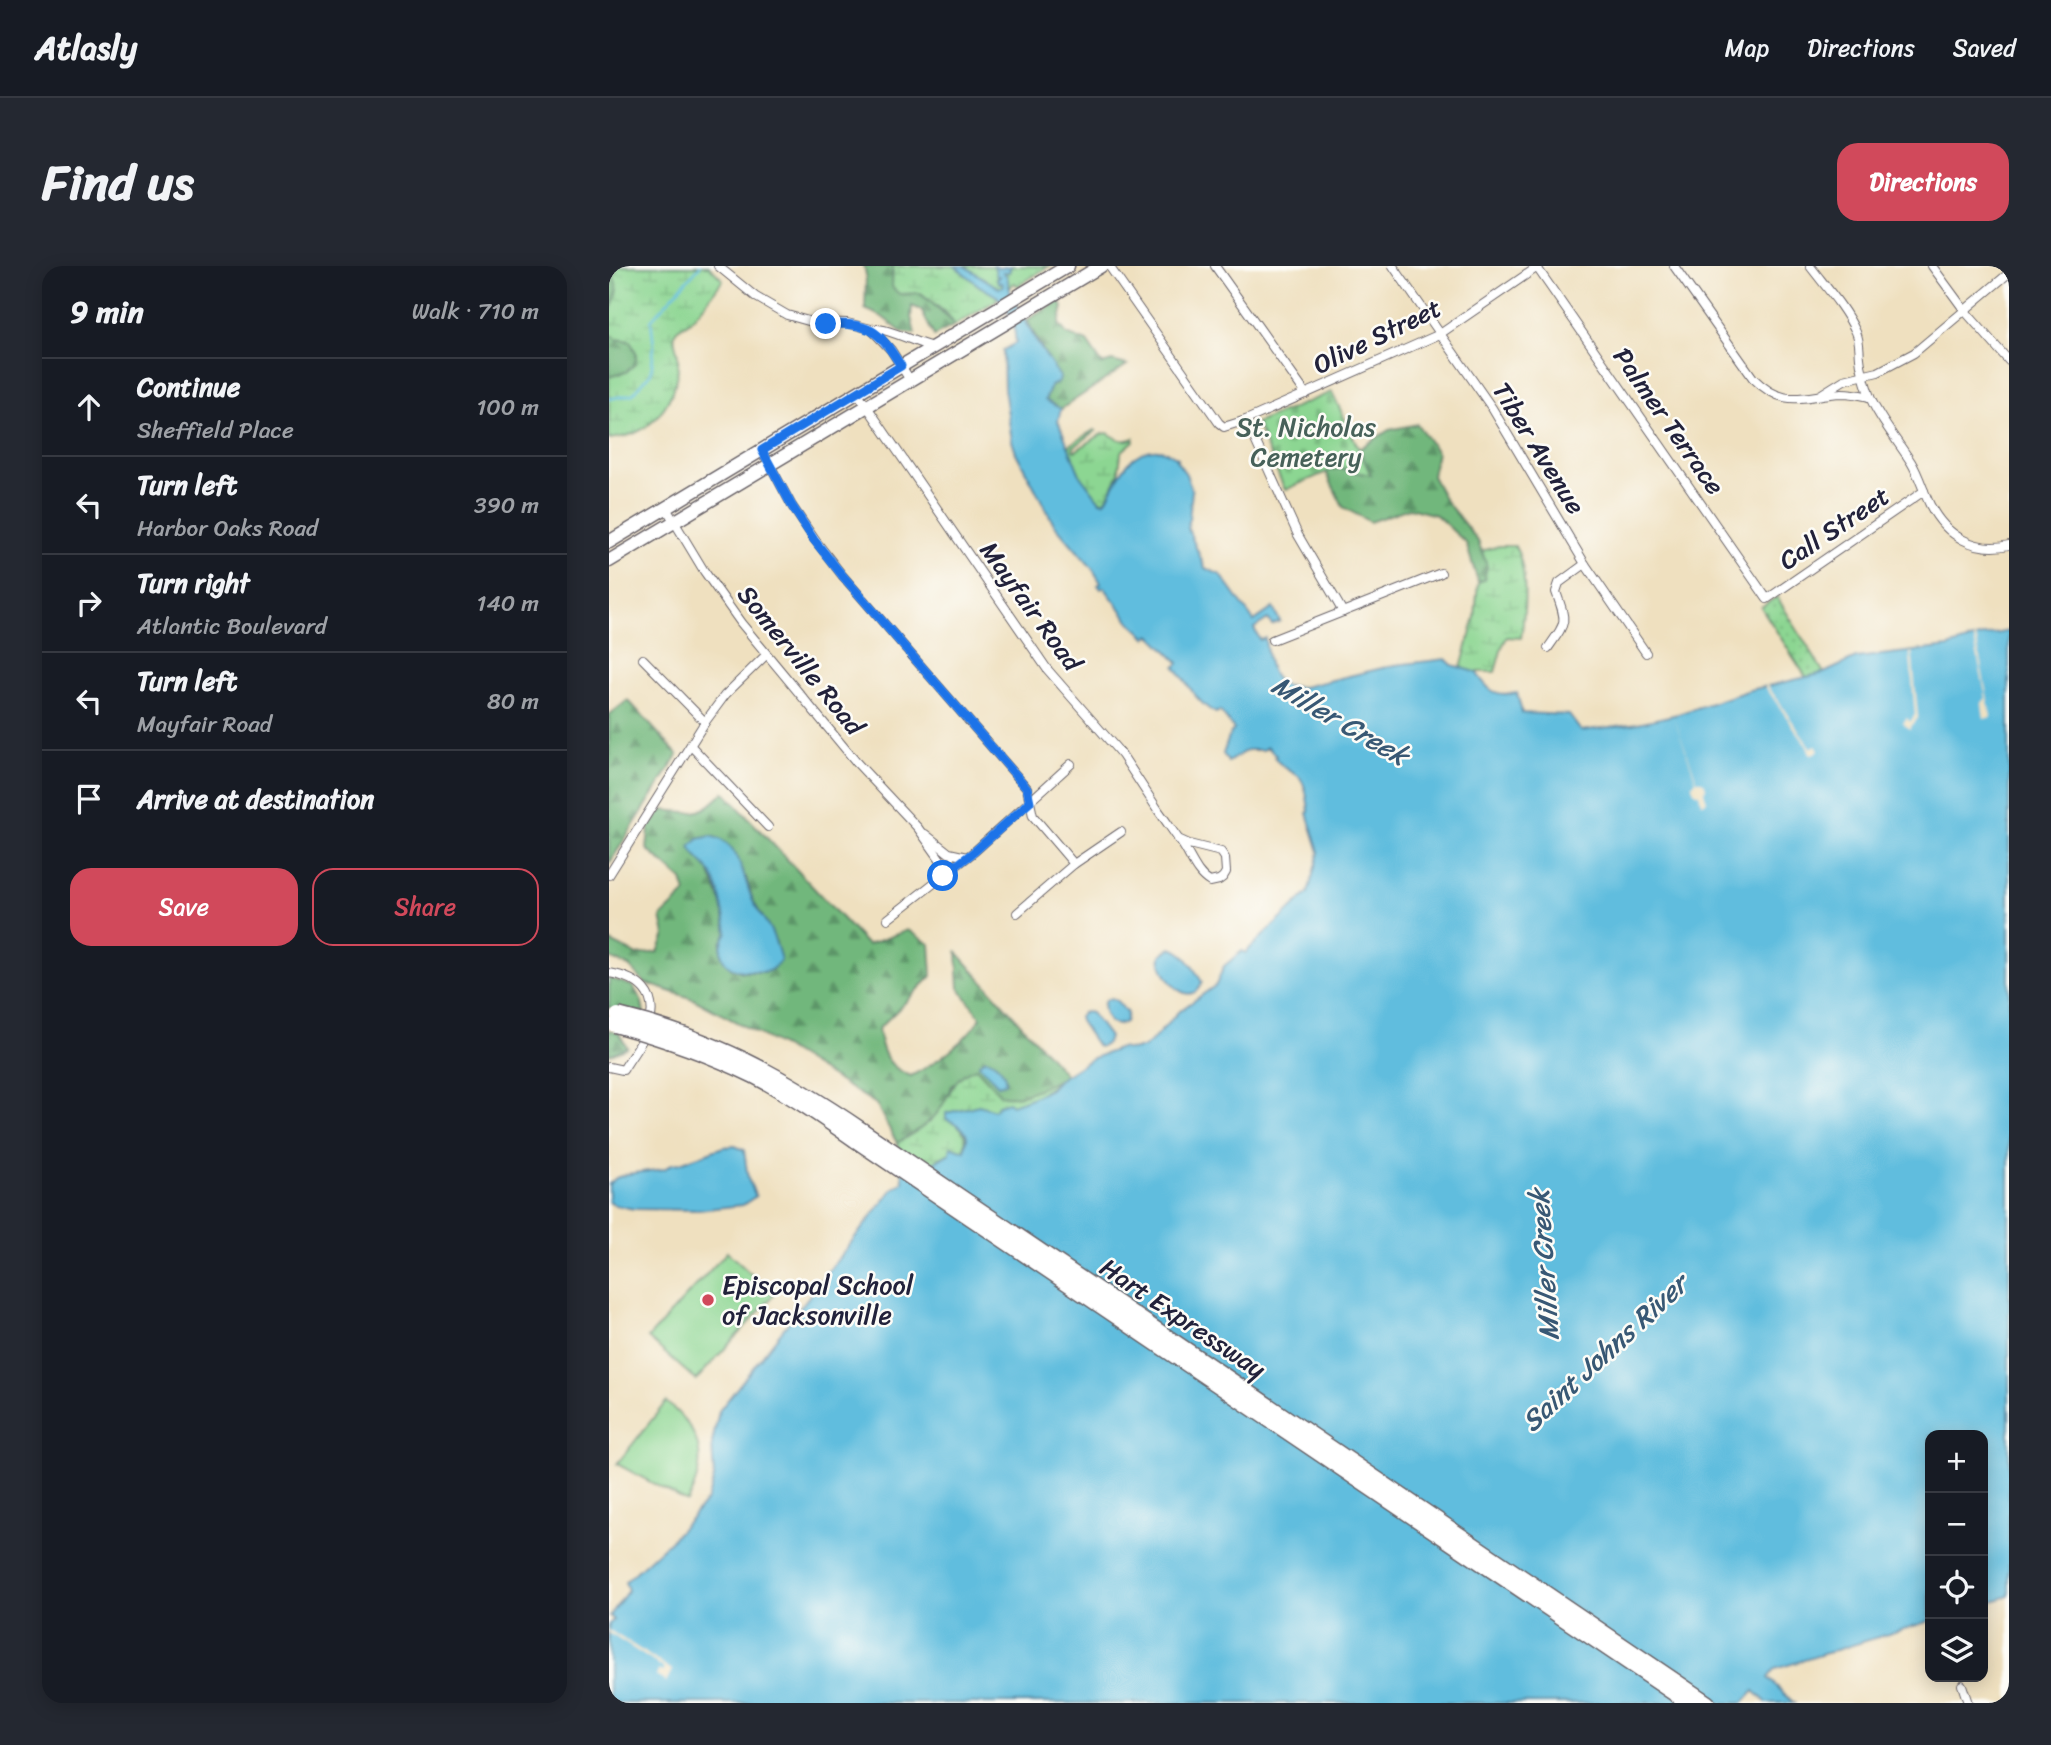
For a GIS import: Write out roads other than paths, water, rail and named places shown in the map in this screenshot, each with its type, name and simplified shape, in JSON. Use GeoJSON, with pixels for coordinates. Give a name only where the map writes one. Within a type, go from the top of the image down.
{"type":"FeatureCollection","features":[{"type":"Feature","properties":{"kind":"highway","name":"Hart Expressway"},"geometry":{"type":"LineString","coordinates":[[613,1019],[705,1054],[755,1077],[805,1106],[1688,1703]]}},
{"type":"Feature","properties":{"kind":"highway","name":"Hart Expressway"},"geometry":{"type":"LineString","coordinates":[[613,1019],[655,1024],[712,1044],[805,1092],[1708,1703]]}},
{"type":"Feature","properties":{"kind":"main road"},"geometry":{"type":"LineString","coordinates":[[609,542],[1068,266]]}},
{"type":"Feature","properties":{"kind":"main road"},"geometry":{"type":"LineString","coordinates":[[609,561],[1101,266]]}},
{"type":"Feature","properties":{"kind":"street"},"geometry":{"type":"LineString","coordinates":[[718,266],[756,297],[787,315],[812,322],[881,328],[933,347]]}},
{"type":"Feature","properties":{"kind":"street","name":"Olive Street"},"geometry":{"type":"LineString","coordinates":[[1109,266],[1224,427],[1246,420],[1440,334],[1537,267]]}},
{"type":"Feature","properties":{"kind":"street"},"geometry":{"type":"LineString","coordinates":[[1215,266],[1306,394]]}},
{"type":"Feature","properties":{"kind":"street","name":"Tiber Avenue"},"geometry":{"type":"LineString","coordinates":[[1393,266],[1492,408],[1585,564],[1646,653]]}},
{"type":"Feature","properties":{"kind":"street"},"geometry":{"type":"LineString","coordinates":[[1674,266],[1752,378],[1761,386],[1788,398],[1804,399],[1842,393],[1870,397]]}},
{"type":"Feature","properties":{"kind":"street"},"geometry":{"type":"LineString","coordinates":[[1810,266],[1856,331],[1863,375],[1870,397],[1913,465],[1937,516],[1959,538],[1972,544],[1987,548],[2009,545]]}},
{"type":"Feature","properties":{"kind":"street"},"geometry":{"type":"LineString","coordinates":[[1932,266],[1965,312],[2009,361]]}},
{"type":"Feature","properties":{"kind":"street","name":"Palmer Terrace"},"geometry":{"type":"LineString","coordinates":[[1537,267],[1767,599]]}},
{"type":"Feature","properties":{"kind":"street"},"geometry":{"type":"LineString","coordinates":[[1818,397],[1844,380],[1878,372],[1904,359],[1965,312],[2009,273]]}},
{"type":"Feature","properties":{"kind":"street"},"geometry":{"type":"LineString","coordinates":[[871,329],[883,340],[910,380]]}},
{"type":"Feature","properties":{"kind":"street","name":"Mayfair Road"},"geometry":{"type":"LineString","coordinates":[[857,393],[1047,669],[1122,755],[1204,879],[1215,882],[1223,877],[1227,866],[1221,852],[1178,839]]}},
{"type":"Feature","properties":{"kind":"street"},"geometry":{"type":"LineString","coordinates":[[1246,420],[1298,535],[1343,612]]}},
{"type":"Feature","properties":{"kind":"street"},"geometry":{"type":"LineString","coordinates":[[762,450],[814,540],[901,645],[1027,788],[1033,816],[1075,864]]}},
{"type":"Feature","properties":{"kind":"street","name":"Call Street"},"geometry":{"type":"LineString","coordinates":[[1767,599],[1924,491]]}},
{"type":"Feature","properties":{"kind":"street","name":"Somerville Road"},"geometry":{"type":"LineString","coordinates":[[666,508],[725,602],[765,655],[857,763],[918,828],[940,859],[943,876]]}},
{"type":"Feature","properties":{"kind":"street"},"geometry":{"type":"LineString","coordinates":[[1548,648],[1564,626],[1565,616],[1556,592],[1559,583],[1585,564]]}},
{"type":"Feature","properties":{"kind":"street"},"geometry":{"type":"LineString","coordinates":[[1272,640],[1441,573]]}},
{"type":"Feature","properties":{"kind":"street"},"geometry":{"type":"LineString","coordinates":[[609,875],[705,722],[725,695],[765,655]]}},
{"type":"Feature","properties":{"kind":"street"},"geometry":{"type":"LineString","coordinates":[[643,659],[705,722]]}},
{"type":"Feature","properties":{"kind":"street"},"geometry":{"type":"LineString","coordinates":[[691,746],[768,827]]}},
{"type":"Feature","properties":{"kind":"street"},"geometry":{"type":"LineString","coordinates":[[888,919],[967,857],[1072,764]]}},
{"type":"Feature","properties":{"kind":"street","name":"Somerville Road"},"geometry":{"type":"LineString","coordinates":[[918,828],[949,853],[967,857]]}},
{"type":"Feature","properties":{"kind":"street"},"geometry":{"type":"LineString","coordinates":[[1017,913],[1049,883],[1121,832]]}},
{"type":"Feature","properties":{"kind":"street"},"geometry":{"type":"LineString","coordinates":[[609,973],[640,984],[648,995],[651,1012],[648,1028],[623,1070],[609,1067]]}},
{"type":"Feature","properties":{"kind":"street"},"geometry":{"type":"LineString","coordinates":[[1962,1685],[1968,1703]]}},
{"type":"Feature","properties":{"kind":"water"},"geometry":{"type":"Polygon","coordinates":[[[955,266],[964,266],[999,288],[1003,286],[997,279],[1001,276],[997,277],[994,266],[1011,266],[1009,272],[1003,272],[1007,276],[1010,291],[1036,341],[1060,377],[1059,382],[1051,386],[1045,400],[1061,409],[1058,421],[1080,475],[1100,501],[1107,499],[1126,466],[1140,454],[1149,450],[1162,450],[1178,458],[1176,460],[1186,474],[1192,491],[1188,529],[1205,568],[1221,575],[1254,621],[1273,608],[1280,621],[1272,625],[1268,619],[1254,628],[1260,640],[1265,638],[1272,673],[1286,686],[1303,687],[1395,665],[1446,659],[1452,665],[1476,672],[1492,691],[1503,694],[1517,693],[1522,713],[1569,715],[1581,731],[1678,714],[1750,690],[1824,673],[1856,658],[1949,647],[2009,631],[2009,1596],[1988,1602],[1988,1430],[1925,1430],[1925,1623],[1775,1669],[1768,1678],[1794,1703],[1767,1703],[1754,1691],[1743,1703],[609,1703],[609,1624],[614,1620],[610,1616],[628,1590],[625,1582],[670,1541],[707,1500],[714,1478],[712,1443],[719,1411],[893,1189],[903,1182],[902,1169],[906,1158],[918,1160],[931,1167],[950,1153],[951,1146],[965,1151],[967,1135],[963,1129],[946,1119],[946,1113],[979,1105],[994,1110],[998,1105],[1008,1102],[1012,1105],[1050,1089],[1058,1080],[1091,1059],[1120,1048],[1142,1048],[1151,1042],[1178,1012],[1216,985],[1224,966],[1242,951],[1245,953],[1308,893],[1319,852],[1307,813],[1306,792],[1300,778],[1280,764],[1268,747],[1263,750],[1247,750],[1228,762],[1223,754],[1234,729],[1220,711],[1216,713],[1198,699],[1175,667],[1179,663],[1152,636],[1147,638],[1131,623],[1104,587],[1101,589],[1098,585],[1101,583],[1092,568],[1054,524],[1012,441],[1004,389],[1003,350],[1016,343],[1014,327],[998,297],[955,266]]]}},
{"type":"Feature","properties":{"kind":"water"},"geometry":{"type":"Polygon","coordinates":[[[711,836],[721,840],[735,853],[755,905],[772,933],[781,960],[766,972],[734,969],[724,960],[721,948],[727,932],[719,894],[711,873],[690,847],[698,839],[711,836]]]}},
{"type":"Feature","properties":{"kind":"water"},"geometry":{"type":"Polygon","coordinates":[[[1171,948],[1185,956],[1196,972],[1202,982],[1197,991],[1190,994],[1183,992],[1169,981],[1161,963],[1161,955],[1171,948]]]}},
{"type":"Feature","properties":{"kind":"water"},"geometry":{"type":"Polygon","coordinates":[[[1111,998],[1127,1013],[1125,1022],[1118,1025],[1110,1023],[1104,1012],[1105,1000],[1111,998]]]}},
{"type":"Feature","properties":{"kind":"water"},"geometry":{"type":"Polygon","coordinates":[[[1082,1013],[1091,1013],[1109,1037],[1107,1043],[1101,1047],[1097,1046],[1080,1021],[1082,1013]]]}},
{"type":"Feature","properties":{"kind":"water"},"geometry":{"type":"Polygon","coordinates":[[[986,1059],[1000,1068],[1005,1083],[998,1085],[980,1066],[979,1063],[986,1059]]]}},
{"type":"Feature","properties":{"kind":"water"},"geometry":{"type":"Polygon","coordinates":[[[735,1146],[744,1150],[748,1179],[756,1196],[743,1205],[698,1210],[634,1209],[609,1202],[609,1184],[616,1178],[664,1169],[723,1147],[735,1146]]]}},
{"type":"Feature","properties":{"kind":"waterway"},"geometry":{"type":"LineString","coordinates":[[609,399],[633,394],[651,373],[654,346],[651,320],[700,266]]}},
{"type":"Feature","properties":{"kind":"place","name":"Episcopal School of Jacksonville"},"geometry":{"type":"Point","coordinates":[708,1300]}},
{"type":"Feature","properties":{"kind":"park label","name":"St. Nicholas Cemetery"},"geometry":{"type":"Point","coordinates":[1306,442]}},
{"type":"Feature","properties":{"kind":"water label","name":"Miller Creek"},"geometry":{"type":"Point","coordinates":[1340,720]}},
{"type":"Feature","properties":{"kind":"water label","name":"Miller Creek"},"geometry":{"type":"Point","coordinates":[1544,1265]}},
{"type":"Feature","properties":{"kind":"water label","name":"Saint Johns River"},"geometry":{"type":"Point","coordinates":[1604,1353]}}]}
